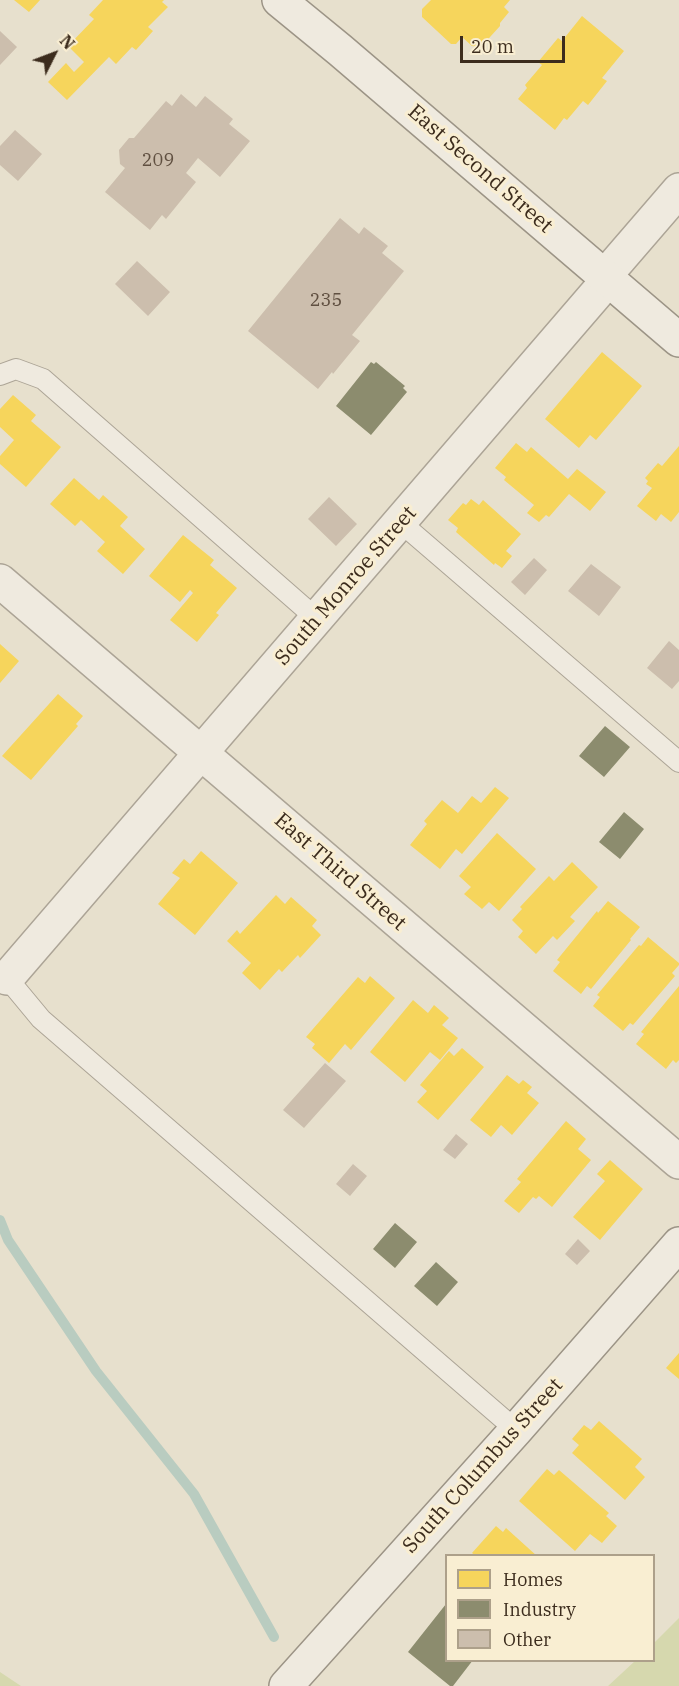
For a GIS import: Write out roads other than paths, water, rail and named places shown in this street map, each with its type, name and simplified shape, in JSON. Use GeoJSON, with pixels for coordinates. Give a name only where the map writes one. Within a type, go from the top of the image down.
{"type":"FeatureCollection","features":[{"type":"Feature","properties":{"kind":"street","name":"East Second Street"},"geometry":{"type":"LineString","coordinates":[[279,0],[679,340]]}},
{"type":"Feature","properties":{"kind":"street","name":"South Monroe Street"},"geometry":{"type":"LineString","coordinates":[[7,978],[202,754],[608,279],[610,270],[679,190]]}},
{"type":"Feature","properties":{"kind":"street","name":"East Third Street"},"geometry":{"type":"LineString","coordinates":[[0,581],[679,1162]]}},
{"type":"Feature","properties":{"kind":"street","name":"South Columbus Street"},"geometry":{"type":"LineString","coordinates":[[286,1686],[679,1244]]}},
{"type":"Feature","properties":{"kind":"lane"},"geometry":{"type":"LineString","coordinates":[[0,375],[16,369],[43,379],[317,619]]}},
{"type":"Feature","properties":{"kind":"lane"},"geometry":{"type":"LineString","coordinates":[[400,522],[679,762]]}},
{"type":"Feature","properties":{"kind":"lane"},"geometry":{"type":"LineString","coordinates":[[7,978],[40,1019],[516,1430]]}},
{"type":"Feature","properties":{"kind":"waterway"},"geometry":{"type":"LineString","coordinates":[[0,1220],[8,1240],[96,1371],[194,1494],[274,1637]]}}]}
